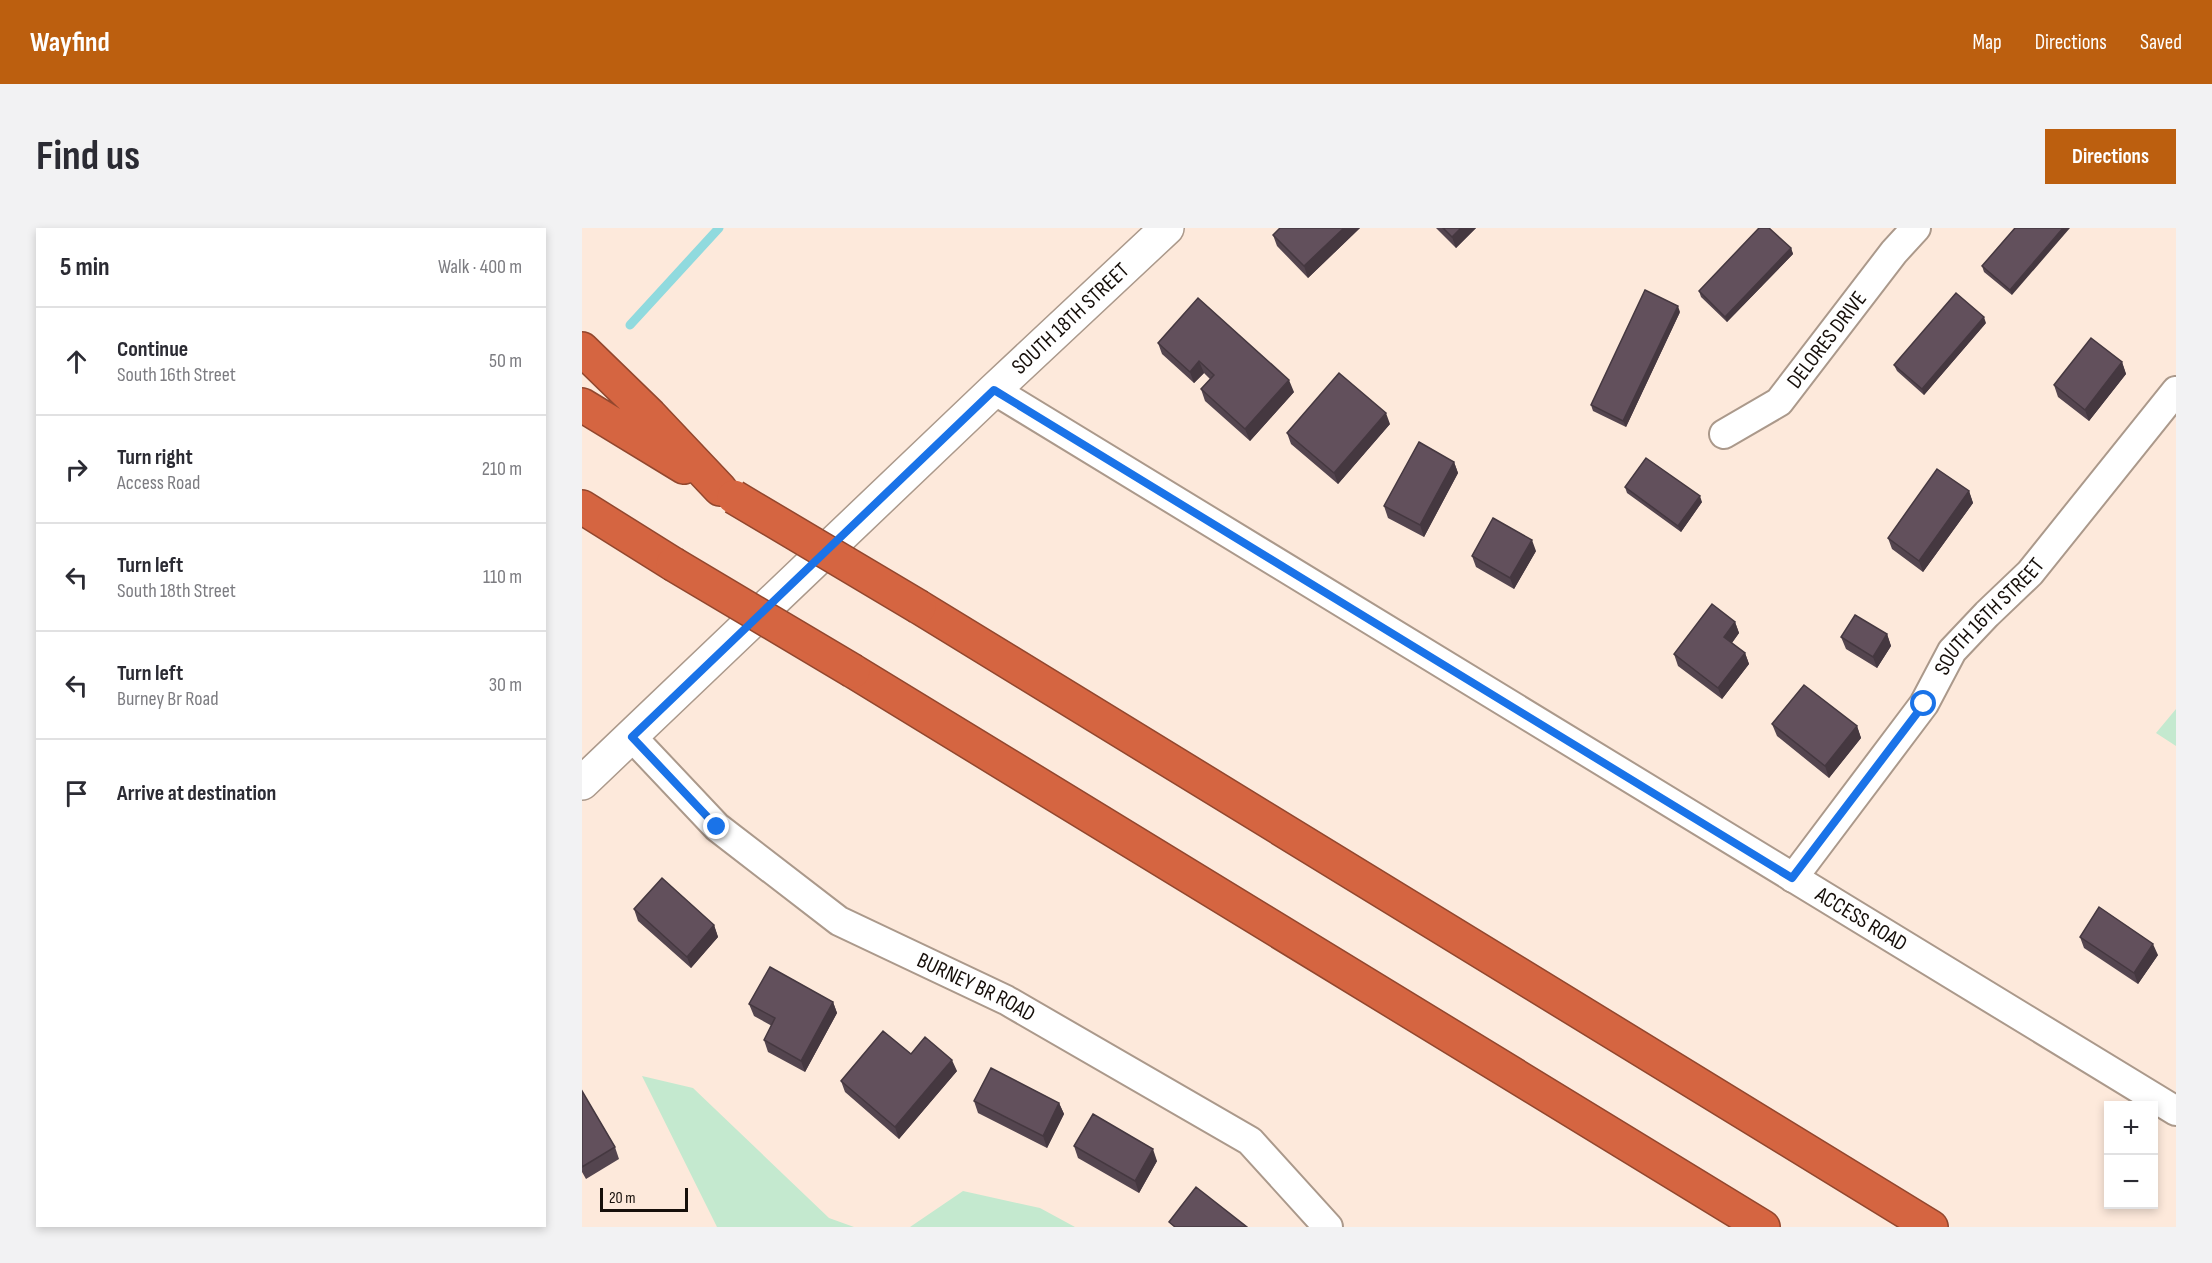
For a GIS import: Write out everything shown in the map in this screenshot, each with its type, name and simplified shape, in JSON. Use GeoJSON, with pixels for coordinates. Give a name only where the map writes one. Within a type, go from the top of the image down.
{"type":"FeatureCollection","features":[{"type":"Feature","properties":{"kind":"highway"},"geometry":{"type":"LineString","coordinates":[[582,349],[727,493]]}},
{"type":"Feature","properties":{"kind":"highway"},"geometry":{"type":"LineString","coordinates":[[582,405],[919,607],[1931,1227]]}},
{"type":"Feature","properties":{"kind":"highway"},"geometry":{"type":"LineString","coordinates":[[582,507],[1763,1227]]}},
{"type":"Feature","properties":{"kind":"street","name":"SOUTH 18TH STREET"},"geometry":{"type":"LineString","coordinates":[[582,783],[1167,228]]}},
{"type":"Feature","properties":{"kind":"street","name":"DELORES DRIVE"},"geometry":{"type":"LineString","coordinates":[[1724,434],[1779,402],[1894,252],[1916,228]]}},
{"type":"Feature","properties":{"kind":"street","name":"ACCESS ROAD"},"geometry":{"type":"LineString","coordinates":[[994,390],[2176,1111]]}},
{"type":"Feature","properties":{"kind":"street","name":"SOUTH 16TH STREET"},"geometry":{"type":"LineString","coordinates":[[1792,878],[1924,704],[1952,651],[2030,573],[2176,392]]}},
{"type":"Feature","properties":{"kind":"street","name":"BURNEY BR ROAD"},"geometry":{"type":"LineString","coordinates":[[632,737],[717,827],[839,921],[1006,1000],[1250,1141],[1328,1227]]}},
{"type":"Feature","properties":{"kind":"green space"},"geometry":{"type":"Polygon","coordinates":[[[2176,709],[2176,746],[2156,733],[2176,709]]]}},
{"type":"Feature","properties":{"kind":"green space"},"geometry":{"type":"Polygon","coordinates":[[[642,1076],[693,1088],[829,1218],[854,1227],[717,1227],[642,1076]]]}},
{"type":"Feature","properties":{"kind":"green space"},"geometry":{"type":"Polygon","coordinates":[[[963,1191],[1040,1208],[1075,1227],[910,1227],[963,1191]]]}},
{"type":"Feature","properties":{"kind":"building"},"geometry":{"type":"Polygon","coordinates":[[[1280,228],[1344,228],[1304,266],[1273,235],[1280,228]]]}},
{"type":"Feature","properties":{"kind":"building"},"geometry":{"type":"Polygon","coordinates":[[[1443,228],[1461,228],[1452,237],[1443,228]]]}},
{"type":"Feature","properties":{"kind":"building"},"geometry":{"type":"Polygon","coordinates":[[[1759,228],[1769,228],[1791,248],[1725,317],[1699,291],[1759,228]]]}},
{"type":"Feature","properties":{"kind":"building"},"geometry":{"type":"Polygon","coordinates":[[[2015,228],[2063,228],[2010,290],[1982,266],[2015,228]]]}},
{"type":"Feature","properties":{"kind":"building"},"geometry":{"type":"Polygon","coordinates":[[[1645,290],[1678,306],[1623,421],[1591,405],[1645,290]]]}},
{"type":"Feature","properties":{"kind":"building"},"geometry":{"type":"Polygon","coordinates":[[[1956,293],[1984,317],[1922,389],[1894,365],[1956,293]]]}},
{"type":"Feature","properties":{"kind":"building"},"geometry":{"type":"Polygon","coordinates":[[[1198,298],[1289,380],[1245,429],[1201,389],[1214,375],[1199,361],[1190,372],[1158,343],[1198,298]]]}},
{"type":"Feature","properties":{"kind":"building"},"geometry":{"type":"Polygon","coordinates":[[[2091,338],[2122,362],[2085,410],[2054,385],[2091,338]]]}},
{"type":"Feature","properties":{"kind":"building"},"geometry":{"type":"Polygon","coordinates":[[[1339,373],[1386,413],[1334,473],[1287,433],[1339,373]]]}},
{"type":"Feature","properties":{"kind":"building"},"geometry":{"type":"Polygon","coordinates":[[[1419,442],[1454,462],[1420,525],[1384,506],[1419,442]]]}},
{"type":"Feature","properties":{"kind":"building"},"geometry":{"type":"Polygon","coordinates":[[[1646,458],[1700,496],[1678,526],[1625,487],[1646,458]]]}},
{"type":"Feature","properties":{"kind":"building"},"geometry":{"type":"Polygon","coordinates":[[[1937,469],[1969,491],[1919,561],[1888,538],[1937,469]]]}},
{"type":"Feature","properties":{"kind":"building"},"geometry":{"type":"Polygon","coordinates":[[[1493,518],[1532,540],[1510,578],[1472,556],[1493,518]]]}},
{"type":"Feature","properties":{"kind":"building"},"geometry":{"type":"Polygon","coordinates":[[[1712,604],[1735,622],[1724,637],[1745,653],[1718,688],[1674,654],[1712,604]]]}},
{"type":"Feature","properties":{"kind":"building"},"geometry":{"type":"Polygon","coordinates":[[[1855,615],[1887,634],[1873,657],[1841,637],[1855,615]]]}},
{"type":"Feature","properties":{"kind":"building"},"geometry":{"type":"Polygon","coordinates":[[[1804,685],[1857,726],[1825,766],[1772,724],[1804,685]]]}},
{"type":"Feature","properties":{"kind":"building"},"geometry":{"type":"Polygon","coordinates":[[[662,878],[714,925],[687,957],[634,909],[662,878]]]}},
{"type":"Feature","properties":{"kind":"building"},"geometry":{"type":"Polygon","coordinates":[[[2099,907],[2153,944],[2134,973],[2080,937],[2099,907]]]}},
{"type":"Feature","properties":{"kind":"building"},"geometry":{"type":"Polygon","coordinates":[[[770,967],[833,1002],[801,1061],[764,1040],[775,1018],[749,1004],[770,967]]]}},
{"type":"Feature","properties":{"kind":"building"},"geometry":{"type":"Polygon","coordinates":[[[883,1031],[911,1054],[925,1037],[952,1060],[895,1127],[841,1081],[883,1031]]]}},
{"type":"Feature","properties":{"kind":"building"},"geometry":{"type":"Polygon","coordinates":[[[991,1068],[1059,1103],[1043,1136],[974,1101],[991,1068]]]}},
{"type":"Feature","properties":{"kind":"building"},"geometry":{"type":"Polygon","coordinates":[[[582,1091],[615,1147],[582,1167],[582,1091]]]}},
{"type":"Feature","properties":{"kind":"building"},"geometry":{"type":"Polygon","coordinates":[[[1093,1114],[1153,1149],[1135,1181],[1074,1146],[1093,1114]]]}},
{"type":"Feature","properties":{"kind":"building"},"geometry":{"type":"Polygon","coordinates":[[[1196,1187],[1247,1227],[1175,1227],[1169,1222],[1196,1187]]]}},
{"type":"Feature","properties":{"kind":"waterway"},"geometry":{"type":"LineString","coordinates":[[630,325],[719,228]]}},
{"type":"Feature","properties":{"kind":"route"},"geometry":{"type":"LineString","coordinates":[[717,827],[632,737],[994,390],[1792,878],[1924,704]]}}]}
